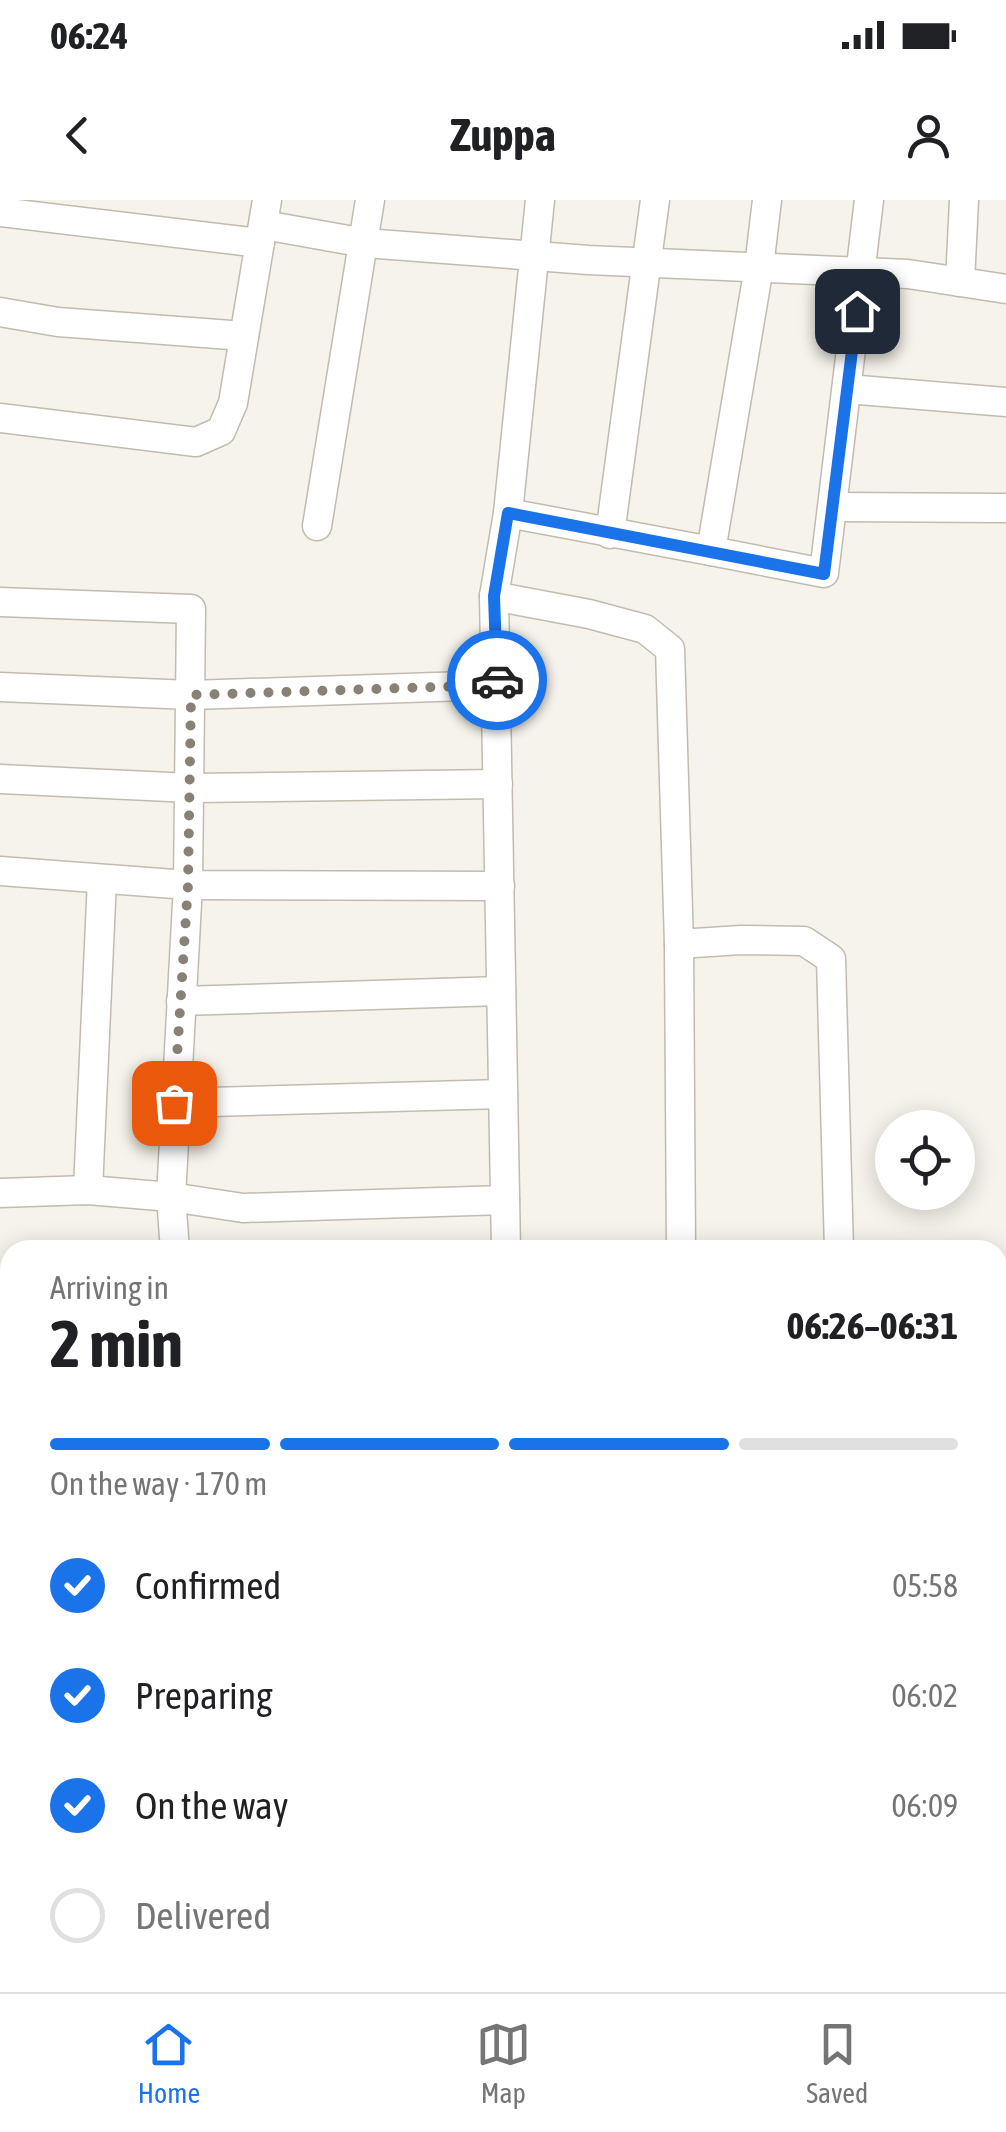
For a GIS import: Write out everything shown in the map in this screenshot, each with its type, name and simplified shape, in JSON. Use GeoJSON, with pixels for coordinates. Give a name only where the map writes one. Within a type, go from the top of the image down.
{"type":"FeatureCollection","features":[{"type":"Feature","properties":{"kind":"street"},"geometry":{"type":"LineString","coordinates":[[317,526],[370,200]]}},
{"type":"Feature","properties":{"kind":"street"},"geometry":{"type":"LineString","coordinates":[[506,1240],[494,596],[508,513],[540,200]]}},
{"type":"Feature","properties":{"kind":"street"},"geometry":{"type":"LineString","coordinates":[[610,534],[655,200]]}},
{"type":"Feature","properties":{"kind":"street"},"geometry":{"type":"LineString","coordinates":[[712,551],[767,200]]}},
{"type":"Feature","properties":{"kind":"street"},"geometry":{"type":"LineString","coordinates":[[508,513],[824,574],[868,200]]}},
{"type":"Feature","properties":{"kind":"street"},"geometry":{"type":"LineString","coordinates":[[960,282],[964,200]]}},
{"type":"Feature","properties":{"kind":"street"},"geometry":{"type":"LineString","coordinates":[[0,212],[264,223],[365,243],[648,263],[908,274],[1006,289]]}},
{"type":"Feature","properties":{"kind":"street"},"geometry":{"type":"LineString","coordinates":[[0,418],[196,442],[221,431],[233,403],[264,223]]}},
{"type":"Feature","properties":{"kind":"street"},"geometry":{"type":"LineString","coordinates":[[0,312],[58,322],[244,336]]}},
{"type":"Feature","properties":{"kind":"street"},"geometry":{"type":"LineString","coordinates":[[847,389],[1006,402]]}},
{"type":"Feature","properties":{"kind":"street"},"geometry":{"type":"LineString","coordinates":[[833,507],[1006,508]]}},
{"type":"Feature","properties":{"kind":"street"},"geometry":{"type":"LineString","coordinates":[[494,596],[645,629],[670,649],[679,944],[681,1240]]}},
{"type":"Feature","properties":{"kind":"street"},"geometry":{"type":"LineString","coordinates":[[0,602],[192,609],[191,788],[174,1103],[173,1240]]}},
{"type":"Feature","properties":{"kind":"street"},"geometry":{"type":"LineString","coordinates":[[0,687],[191,695],[498,685]]}},
{"type":"Feature","properties":{"kind":"street"},"geometry":{"type":"LineString","coordinates":[[0,779],[191,788],[498,784]]}},
{"type":"Feature","properties":{"kind":"street"},"geometry":{"type":"LineString","coordinates":[[0,871],[188,885],[500,886]]}},
{"type":"Feature","properties":{"kind":"street"},"geometry":{"type":"LineString","coordinates":[[88,1190],[102,878]]}},
{"type":"Feature","properties":{"kind":"street"},"geometry":{"type":"LineString","coordinates":[[679,944],[804,942],[831,959],[840,1240]]}},
{"type":"Feature","properties":{"kind":"street"},"geometry":{"type":"LineString","coordinates":[[181,1001],[501,991]]}},
{"type":"Feature","properties":{"kind":"street"},"geometry":{"type":"LineString","coordinates":[[174,1103],[503,1094]]}},
{"type":"Feature","properties":{"kind":"street"},"geometry":{"type":"LineString","coordinates":[[0,1193],[88,1190],[243,1208],[506,1200]]}},
{"type":"Feature","properties":{"kind":"way so far"},"geometry":{"type":"LineString","coordinates":[[174,1103],[188,885],[191,695],[498,685],[497,680]]}},
{"type":"Feature","properties":{"kind":"route"},"geometry":{"type":"LineString","coordinates":[[497,680],[494,596],[508,513],[824,574],[857,311]]}}]}
